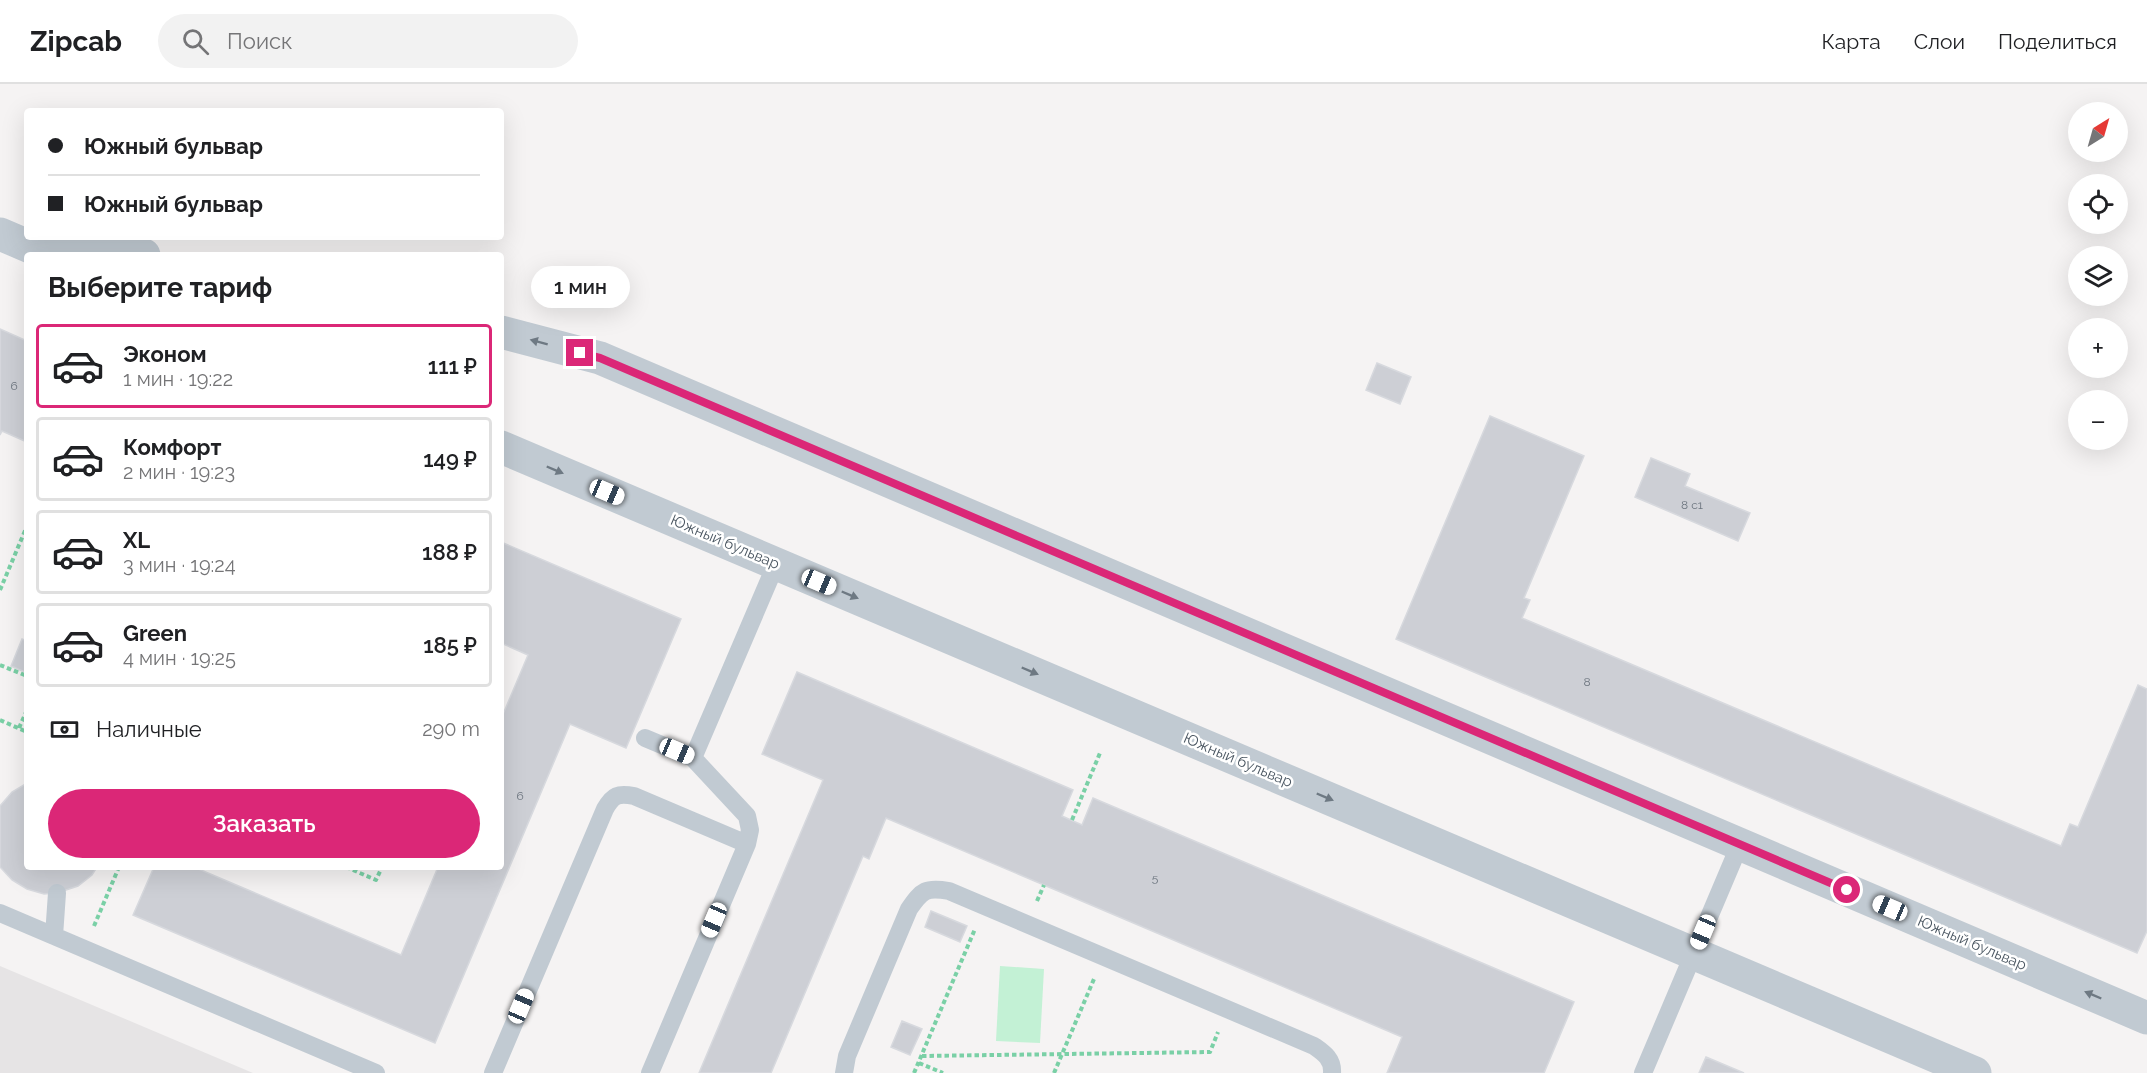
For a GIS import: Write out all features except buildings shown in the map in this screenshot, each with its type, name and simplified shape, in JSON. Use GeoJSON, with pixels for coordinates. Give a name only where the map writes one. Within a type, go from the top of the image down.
{"type":"FeatureCollection","features":[{"type":"Feature","properties":{"kind":"street"},"geometry":{"type":"LineString","coordinates":[[0,230],[24,234]]}},
{"type":"Feature","properties":{"kind":"street"},"geometry":{"type":"LineString","coordinates":[[0,234],[42,252]]}},
{"type":"Feature","properties":{"kind":"street"},"geometry":{"type":"LineString","coordinates":[[59,240],[127,252]]}},
{"type":"Feature","properties":{"kind":"street","name":"Южный бульвар"},"geometry":{"type":"LineString","coordinates":[[504,333],[600,358],[2147,1018]]}},
{"type":"Feature","properties":{"kind":"street","name":"Южный бульвар"},"geometry":{"type":"LineString","coordinates":[[504,448],[1975,1073]]}},
{"type":"Feature","properties":{"kind":"lane"},"geometry":{"type":"LineString","coordinates":[[693,758],[776,564]]}},
{"type":"Feature","properties":{"kind":"lane"},"geometry":{"type":"LineString","coordinates":[[645,738],[693,758],[747,816],[750,830],[747,844],[650,1073]]}},
{"type":"Feature","properties":{"kind":"lane"},"geometry":{"type":"LineString","coordinates":[[493,1073],[611,798],[620,793],[634,796],[747,844]]}},
{"type":"Feature","properties":{"kind":"lane"},"geometry":{"type":"LineString","coordinates":[[1643,1073],[1740,844]]}},
{"type":"Feature","properties":{"kind":"lane"},"geometry":{"type":"LineString","coordinates":[[844,1073],[847,1056],[909,909],[919,894],[932,888],[949,891],[1314,1046],[1328,1055],[1332,1073]]}},
{"type":"Feature","properties":{"kind":"lane"},"geometry":{"type":"LineString","coordinates":[[54,936],[57,893]]}},
{"type":"Feature","properties":{"kind":"lane"},"geometry":{"type":"LineString","coordinates":[[0,913],[376,1073]]}},
{"type":"Feature","properties":{"kind":"path"},"geometry":{"type":"LineString","coordinates":[[0,590],[24,533]]}},
{"type":"Feature","properties":{"kind":"path"},"geometry":{"type":"LineString","coordinates":[[0,665],[24,675]]}},
{"type":"Feature","properties":{"kind":"path"},"geometry":{"type":"LineString","coordinates":[[19,728],[24,717]]}},
{"type":"Feature","properties":{"kind":"path"},"geometry":{"type":"LineString","coordinates":[[0,720],[24,730]]}},
{"type":"Feature","properties":{"kind":"path"},"geometry":{"type":"LineString","coordinates":[[1072,820],[1100,753]]}},
{"type":"Feature","properties":{"kind":"path"},"geometry":{"type":"LineString","coordinates":[[102,908],[118,870]]}},
{"type":"Feature","properties":{"kind":"path"},"geometry":{"type":"LineString","coordinates":[[353,870],[376,880],[381,870]]}},
{"type":"Feature","properties":{"kind":"path"},"geometry":{"type":"LineString","coordinates":[[914,1073],[985,906]]}},
{"type":"Feature","properties":{"kind":"path"},"geometry":{"type":"LineString","coordinates":[[1054,1073],[1104,957]]}},
{"type":"Feature","properties":{"kind":"path"},"geometry":{"type":"LineString","coordinates":[[921,1056],[1210,1052],[1228,1009]]}},
{"type":"Feature","properties":{"kind":"path"},"geometry":{"type":"LineString","coordinates":[[919,1063],[943,1073]]}},
{"type":"Feature","properties":{"kind":"shaded area"},"geometry":{"type":"Polygon","coordinates":[[[0,966],[253,1073],[0,1073],[0,966]]]}},
{"type":"Feature","properties":{"kind":"green space"},"geometry":{"type":"Polygon","coordinates":[[[1000,966],[1044,969],[1040,1043],[996,1041],[1000,966]]]}},
{"type":"Feature","properties":{"kind":"route"},"geometry":{"type":"LineString","coordinates":[[580,353],[600,358],[1847,890]]}}]}
